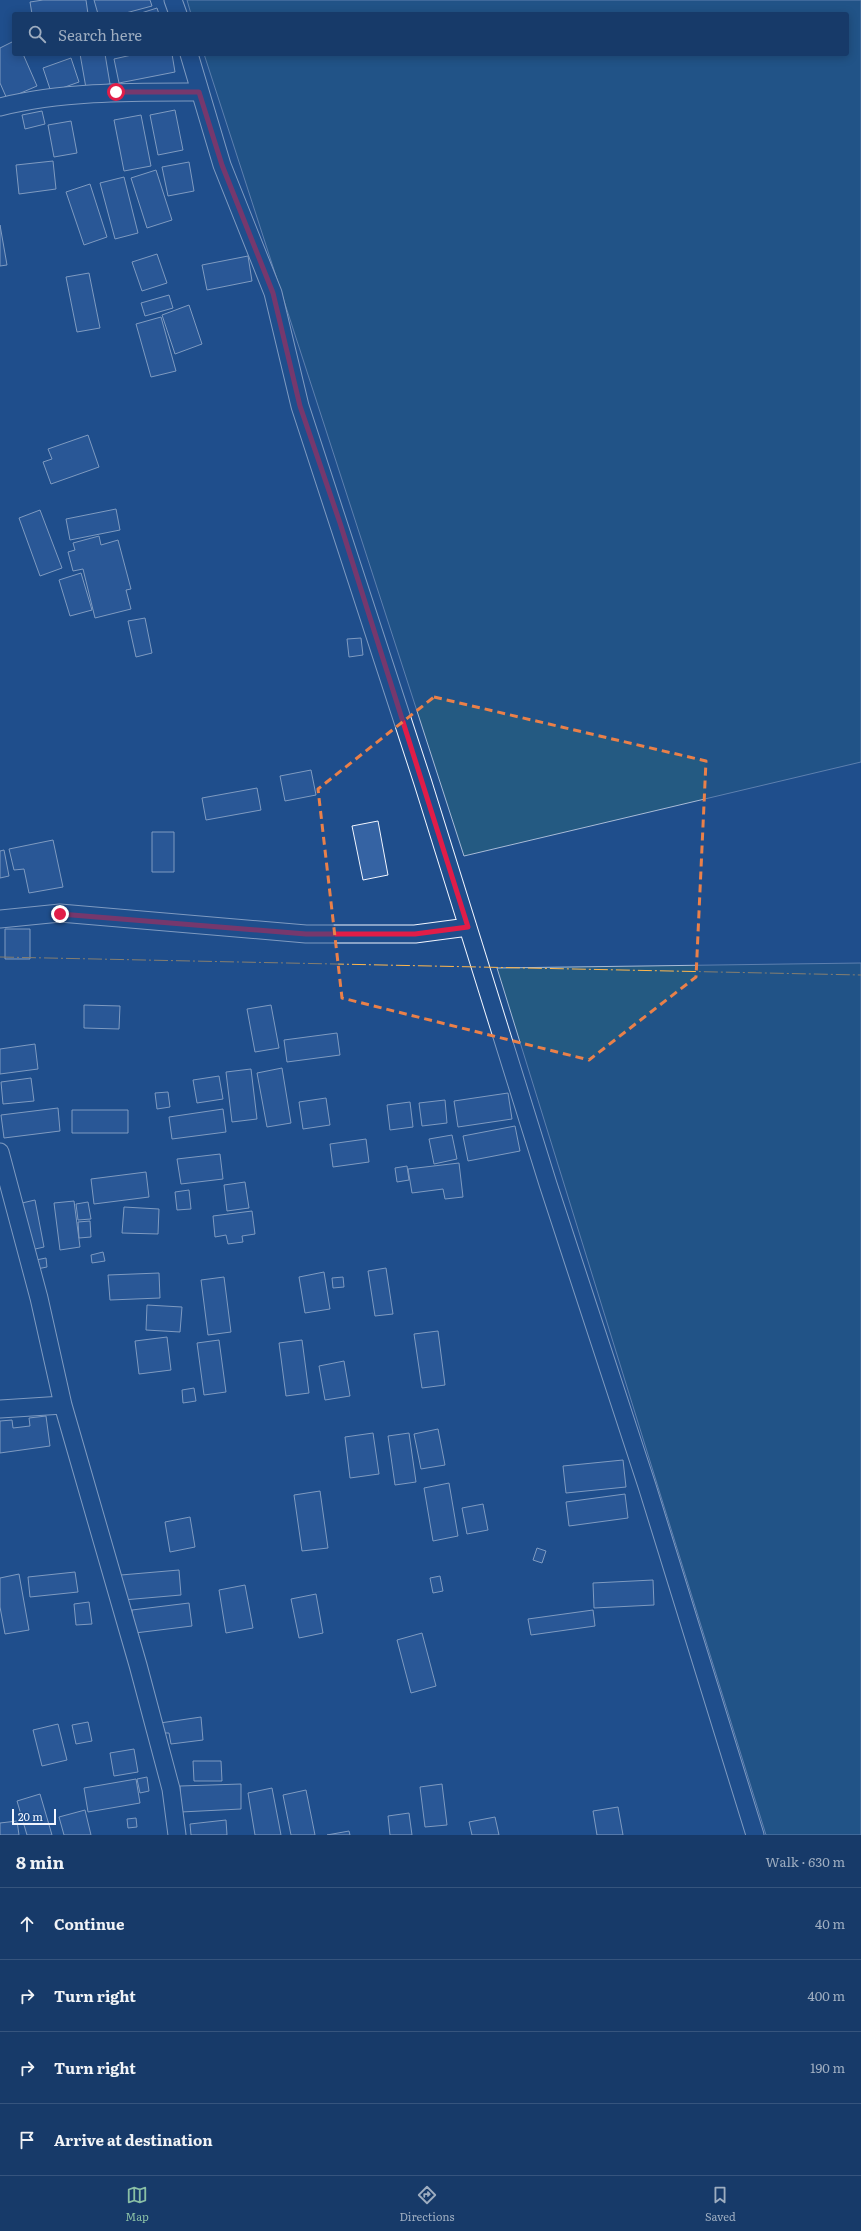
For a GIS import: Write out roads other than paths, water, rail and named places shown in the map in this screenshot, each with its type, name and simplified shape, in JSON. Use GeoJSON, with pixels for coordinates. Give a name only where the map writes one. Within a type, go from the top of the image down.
{"type":"FeatureCollection","features":[{"type":"Feature","properties":{"kind":"street"},"geometry":{"type":"LineString","coordinates":[[174,0],[177,12]]}},
{"type":"Feature","properties":{"kind":"street"},"geometry":{"type":"LineString","coordinates":[[190,56],[222,165],[273,293],[300,406],[354,567],[550,1191],[647,1486],[755,1835]]}},
{"type":"Feature","properties":{"kind":"street"},"geometry":{"type":"LineString","coordinates":[[0,107],[19,102],[116,92],[199,92]]}},
{"type":"Feature","properties":{"kind":"street"},"geometry":{"type":"LineString","coordinates":[[0,919],[60,914],[306,934],[415,934],[468,927]]}},
{"type":"Feature","properties":{"kind":"street"},"geometry":{"type":"LineString","coordinates":[[0,1152],[39,1298],[63,1405],[138,1665],[171,1789],[177,1835]]}},
{"type":"Feature","properties":{"kind":"street"},"geometry":{"type":"LineString","coordinates":[[0,1409],[63,1405]]}}]}
